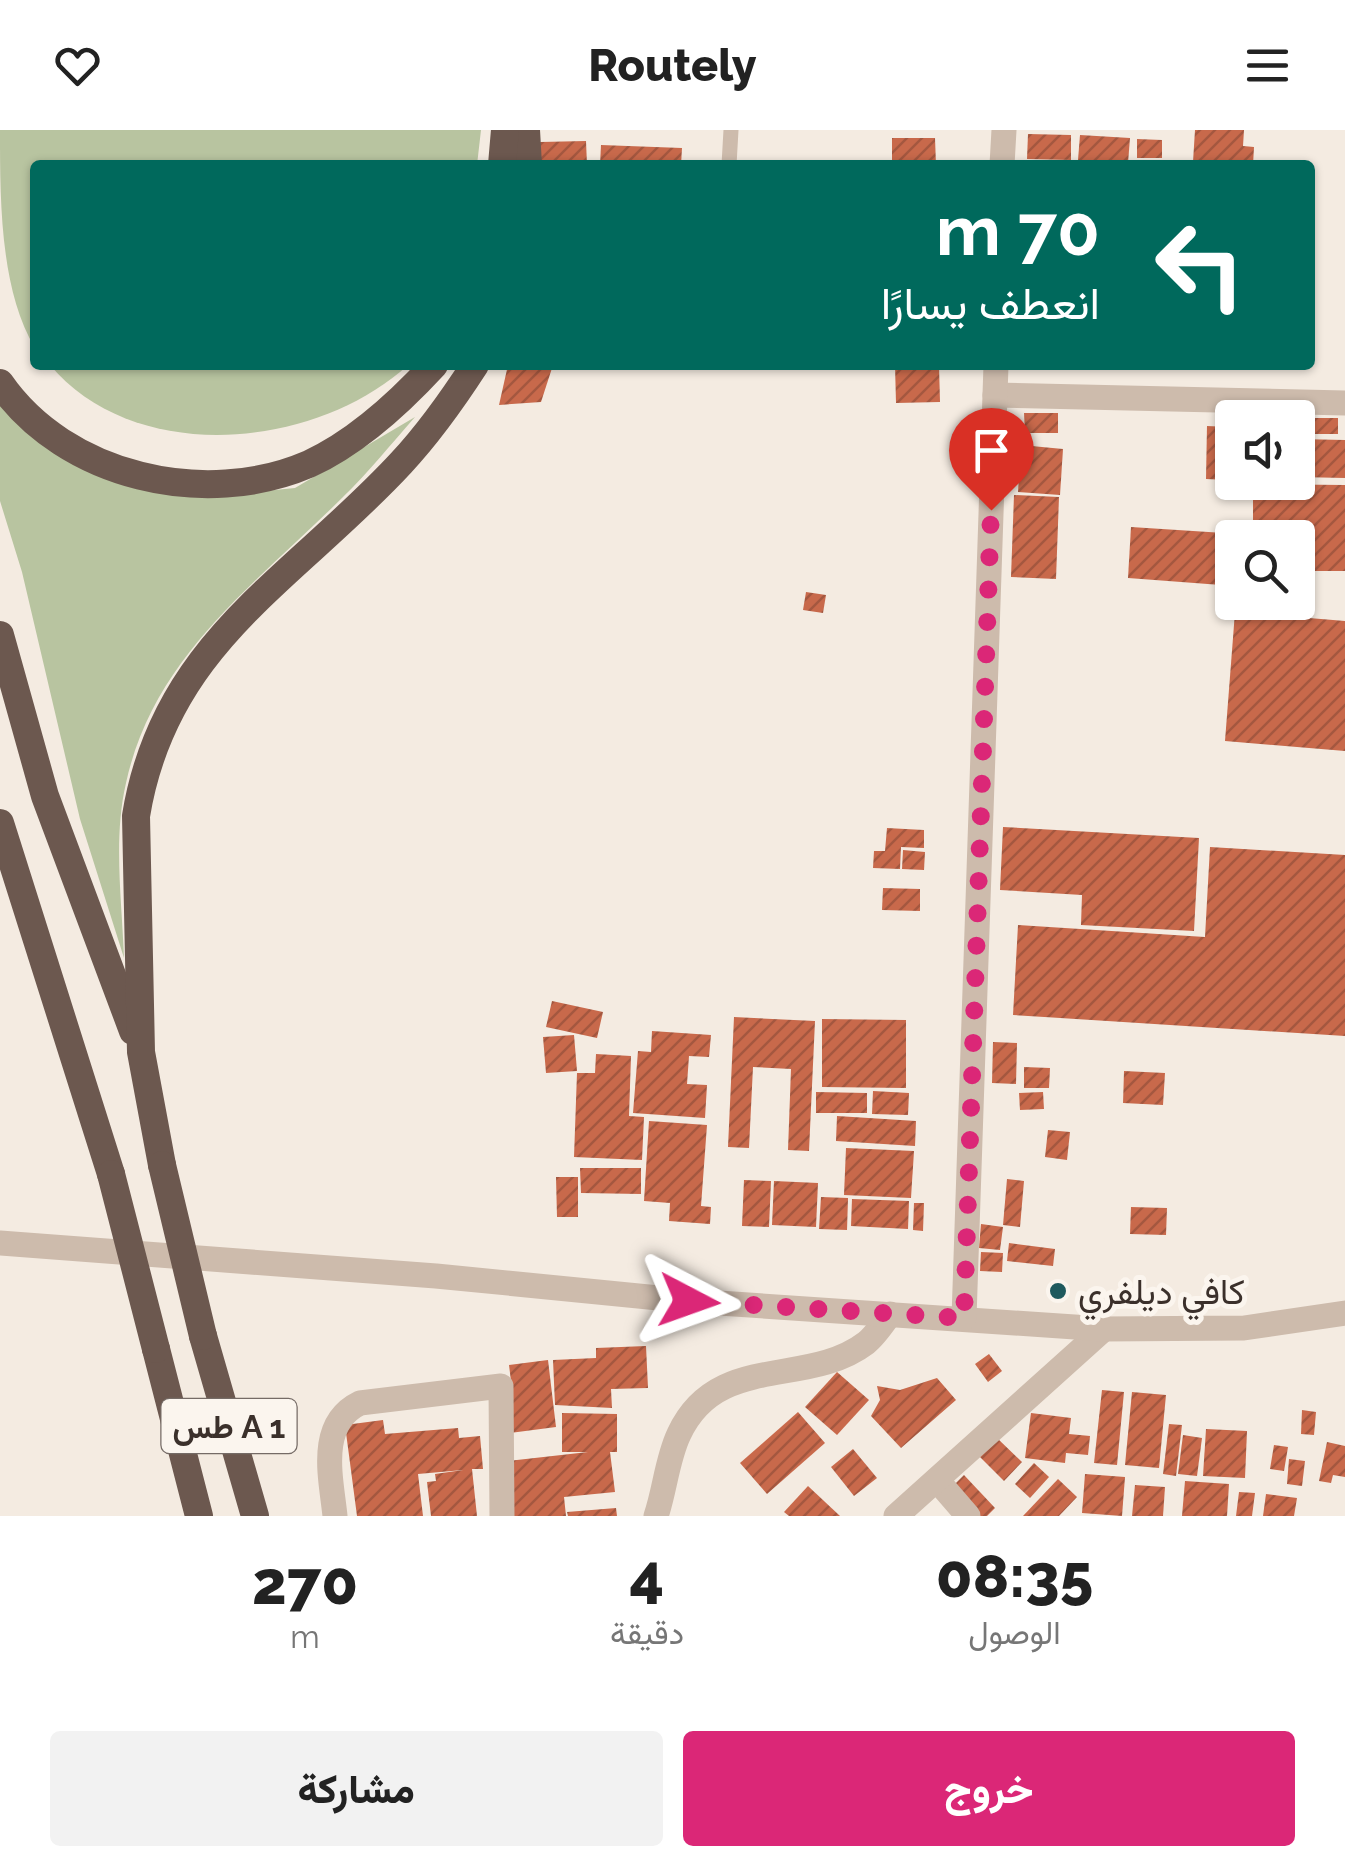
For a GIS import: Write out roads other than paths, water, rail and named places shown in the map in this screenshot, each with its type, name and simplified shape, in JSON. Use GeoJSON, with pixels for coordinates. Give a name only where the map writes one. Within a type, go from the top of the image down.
{"type":"FeatureCollection","features":[{"type":"Feature","properties":{"kind":"highway"},"geometry":{"type":"LineString","coordinates":[[502,160],[505,130]]}},
{"type":"Feature","properties":{"kind":"highway"},"geometry":{"type":"LineString","coordinates":[[526,130],[528,160]]}},
{"type":"Feature","properties":{"kind":"highway"},"geometry":{"type":"LineString","coordinates":[[0,383],[68,446],[109,470],[167,483],[240,480],[310,464],[392,410],[429,370]]}},
{"type":"Feature","properties":{"kind":"highway"},"geometry":{"type":"LineString","coordinates":[[141,1052],[136,816],[142,782],[167,714],[207,650],[400,464],[471,370]]}},
{"type":"Feature","properties":{"kind":"highway"},"geometry":{"type":"LineString","coordinates":[[0,636],[45,796],[141,1052]]}},
{"type":"Feature","properties":{"kind":"highway"},"geometry":{"type":"LineString","coordinates":[[0,823],[39,943]]}},
{"type":"Feature","properties":{"kind":"highway"},"geometry":{"type":"LineString","coordinates":[[0,880],[39,943]]}},
{"type":"Feature","properties":{"kind":"highway","name":"طس A 1"},"geometry":{"type":"LineString","coordinates":[[39,943],[111,1174],[199,1516]]}},
{"type":"Feature","properties":{"kind":"highway","name":"طس A 1"},"geometry":{"type":"LineString","coordinates":[[141,1052],[162,1165],[203,1336],[255,1516]]}},
{"type":"Feature","properties":{"kind":"street"},"geometry":{"type":"LineString","coordinates":[[1002,160],[1004,130]]}},
{"type":"Feature","properties":{"kind":"street"},"geometry":{"type":"LineString","coordinates":[[964,1318],[996,370]]}},
{"type":"Feature","properties":{"kind":"street"},"geometry":{"type":"LineString","coordinates":[[995,395],[1345,403]]}},
{"type":"Feature","properties":{"kind":"street"},"geometry":{"type":"LineString","coordinates":[[0,1243],[1104,1330],[1244,1328],[1345,1314]]}},
{"type":"Feature","properties":{"kind":"street"},"geometry":{"type":"LineString","coordinates":[[656,1516],[679,1434],[719,1390],[756,1375],[842,1356],[864,1344],[890,1314]]}},
{"type":"Feature","properties":{"kind":"street"},"geometry":{"type":"LineString","coordinates":[[896,1516],[1104,1330]]}},
{"type":"Feature","properties":{"kind":"street"},"geometry":{"type":"LineString","coordinates":[[335,1516],[329,1453],[342,1414],[360,1403],[501,1386],[502,1516]]}},
{"type":"Feature","properties":{"kind":"street"},"geometry":{"type":"LineString","coordinates":[[937,1480],[968,1516]]}},
{"type":"Feature","properties":{"kind":"lane"},"geometry":{"type":"LineString","coordinates":[[729,160],[731,130]]}},
{"type":"Feature","properties":{"kind":"place","name":"كافي ديلفري"},"geometry":{"type":"Point","coordinates":[1058,1291]}}]}
